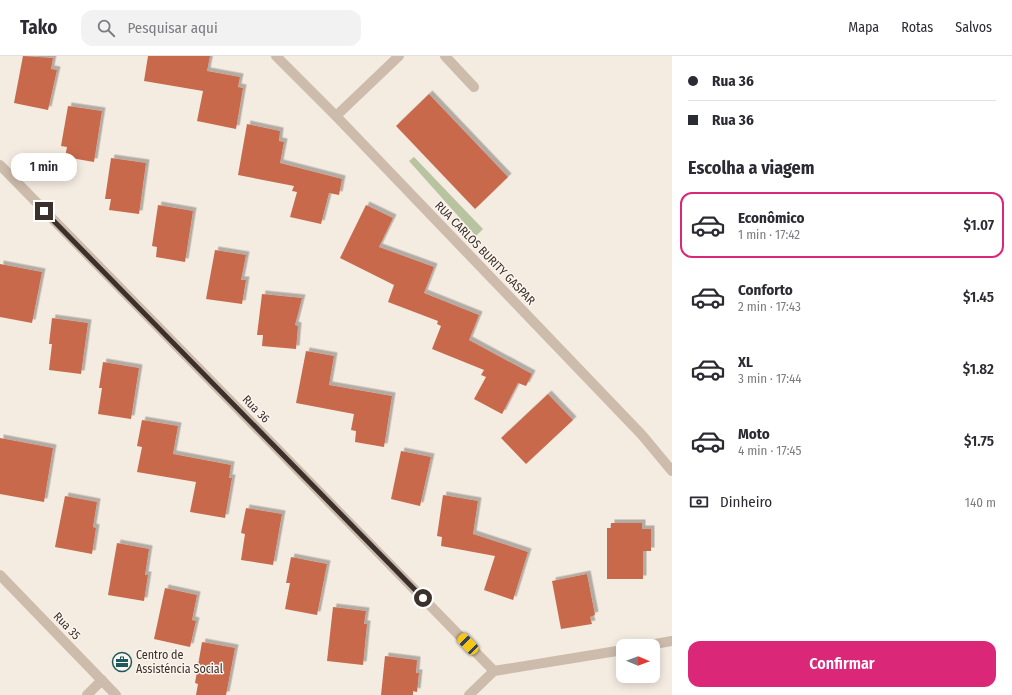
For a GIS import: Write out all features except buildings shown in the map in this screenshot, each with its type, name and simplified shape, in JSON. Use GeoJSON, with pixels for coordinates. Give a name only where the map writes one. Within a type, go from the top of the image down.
{"type":"FeatureCollection","features":[{"type":"Feature","properties":{"kind":"street","name":"RUA CARLOS BURITY GASPAR"},"geometry":{"type":"LineString","coordinates":[[276,56],[336,116],[642,435],[672,471]]}},
{"type":"Feature","properties":{"kind":"street"},"geometry":{"type":"LineString","coordinates":[[336,116],[399,56]]}},
{"type":"Feature","properties":{"kind":"street"},"geometry":{"type":"LineString","coordinates":[[445,56],[474,87]]}},
{"type":"Feature","properties":{"kind":"street","name":"Rua 36"},"geometry":{"type":"LineString","coordinates":[[0,165],[494,671]]}},
{"type":"Feature","properties":{"kind":"street","name":"Rua 35"},"geometry":{"type":"LineString","coordinates":[[0,574],[116,695]]}},
{"type":"Feature","properties":{"kind":"street"},"geometry":{"type":"LineString","coordinates":[[660,643],[672,641]]}},
{"type":"Feature","properties":{"kind":"street"},"geometry":{"type":"LineString","coordinates":[[470,695],[494,671],[616,651]]}},
{"type":"Feature","properties":{"kind":"street"},"geometry":{"type":"LineString","coordinates":[[87,695],[102,680]]}},
{"type":"Feature","properties":{"kind":"green space"},"geometry":{"type":"Polygon","coordinates":[[[414,157],[483,229],[476,236],[409,161],[414,157]]]}},
{"type":"Feature","properties":{"kind":"place","name":"Centro de Assisténcia Social"},"geometry":{"type":"Point","coordinates":[122,662]}},
{"type":"Feature","properties":{"kind":"route"},"geometry":{"type":"LineString","coordinates":[[44,211],[423,598]]}}]}
